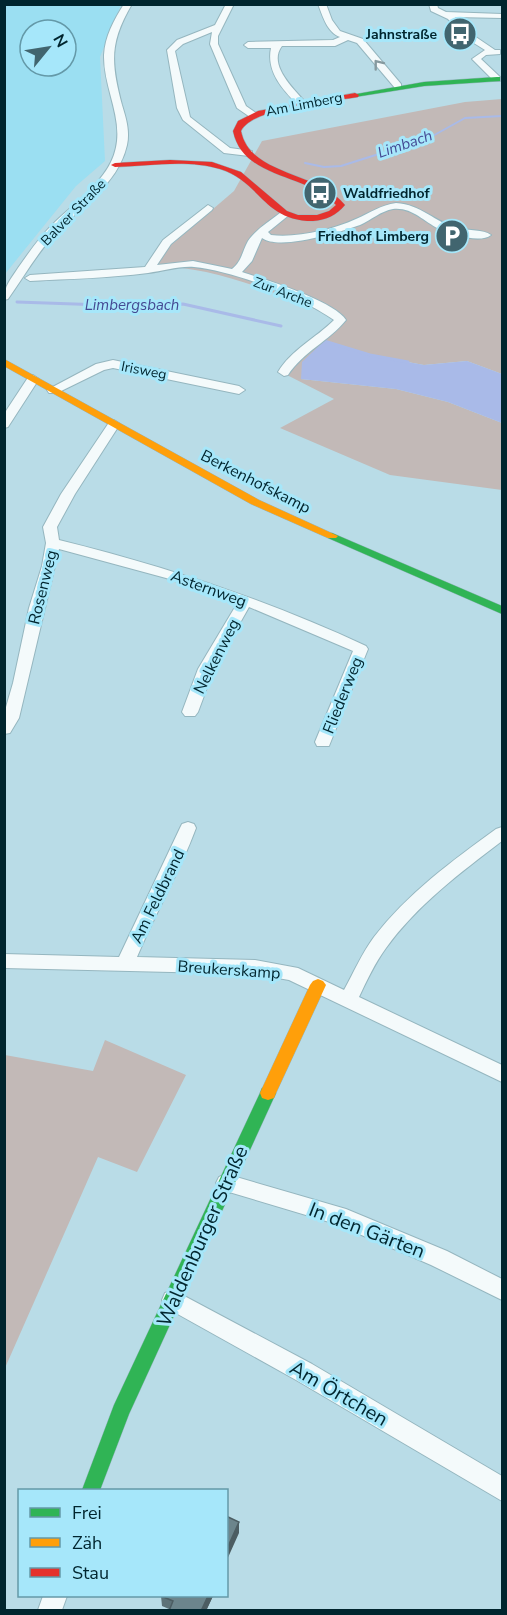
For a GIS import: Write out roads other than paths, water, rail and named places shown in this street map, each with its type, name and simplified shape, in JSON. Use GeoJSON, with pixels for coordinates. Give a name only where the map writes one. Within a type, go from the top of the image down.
{"type":"FeatureCollection","features":[{"type":"Feature","properties":{"kind":"street","name":"Balver Straße"},"geometry":{"type":"LineString","coordinates":[[4,297],[48,235],[98,187],[115,165],[121,152],[124,132],[109,72],[107,52],[112,32],[128,4]]}},
{"type":"Feature","properties":{"kind":"street"},"geometry":{"type":"LineString","coordinates":[[230,4],[214,36],[214,44],[242,108],[253,115]]}},
{"type":"Feature","properties":{"kind":"street"},"geometry":{"type":"LineString","coordinates":[[322,4],[337,33],[360,41],[398,86]]}},
{"type":"Feature","properties":{"kind":"street"},"geometry":{"type":"LineString","coordinates":[[433,4],[434,9],[451,17],[471,39],[498,52]]}},
{"type":"Feature","properties":{"kind":"street"},"geometry":{"type":"LineString","coordinates":[[445,14],[502,16]]}},
{"type":"Feature","properties":{"kind":"street"},"geometry":{"type":"LineString","coordinates":[[115,165],[188,164],[224,168],[250,180],[270,207],[284,215],[299,218],[321,217],[334,212],[341,205],[337,197],[326,190],[273,170],[249,153],[227,151],[194,126],[184,114],[171,51],[180,42],[220,26]]}},
{"type":"Feature","properties":{"kind":"street"},"geometry":{"type":"LineString","coordinates":[[248,45],[335,42],[347,37]]}},
{"type":"Feature","properties":{"kind":"street"},"geometry":{"type":"LineString","coordinates":[[276,45],[273,56],[278,73],[302,104]]}},
{"type":"Feature","properties":{"kind":"street","name":"Am Limberg"},"geometry":{"type":"LineString","coordinates":[[249,153],[236,134],[240,125],[253,115],[398,86],[496,79],[492,72],[476,59],[480,55],[498,52]]}},
{"type":"Feature","properties":{"kind":"street"},"geometry":{"type":"LineString","coordinates":[[262,232],[268,238],[286,240],[355,223],[384,209],[403,206],[422,212],[442,226],[468,234],[486,236]]}},
{"type":"Feature","properties":{"kind":"street"},"geometry":{"type":"LineString","coordinates":[[148,270],[167,242],[208,208]]}},
{"type":"Feature","properties":{"kind":"street"},"geometry":{"type":"LineString","coordinates":[[234,273],[248,262],[252,244],[262,232],[284,215]]}},
{"type":"Feature","properties":{"kind":"street","name":"Zur Arche"},"geometry":{"type":"LineString","coordinates":[[30,278],[148,270],[191,264],[234,273],[317,305],[335,315],[340,320],[324,337],[290,362],[284,372]]}},
{"type":"Feature","properties":{"kind":"street"},"geometry":{"type":"LineString","coordinates":[[4,278],[17,279]]}},
{"type":"Feature","properties":{"kind":"street","name":"Berkenhofskamp"},"geometry":{"type":"LineString","coordinates":[[4,362],[255,502],[502,610]]}},
{"type":"Feature","properties":{"kind":"street","name":"Irisweg"},"geometry":{"type":"LineString","coordinates":[[53,390],[100,367],[113,364],[239,390]]}},
{"type":"Feature","properties":{"kind":"street"},"geometry":{"type":"LineString","coordinates":[[4,424],[33,379]]}},
{"type":"Feature","properties":{"kind":"street","name":"Rosenweg"},"geometry":{"type":"LineString","coordinates":[[4,729],[11,718],[21,683],[36,608],[49,566],[52,543],[50,527],[68,494],[114,424]]}},
{"type":"Feature","properties":{"kind":"street","name":"Asternweg"},"geometry":{"type":"LineString","coordinates":[[52,543],[165,572],[292,617],[361,649]]}},
{"type":"Feature","properties":{"kind":"street","name":"Nelkenweg"},"geometry":{"type":"LineString","coordinates":[[190,712],[194,694],[245,602]]}},
{"type":"Feature","properties":{"kind":"street","name":"Fliederweg"},"geometry":{"type":"LineString","coordinates":[[323,742],[361,649]]}},
{"type":"Feature","properties":{"kind":"street","name":"Am Feldbrand"},"geometry":{"type":"LineString","coordinates":[[125,964],[188,828]]}},
{"type":"Feature","properties":{"kind":"street"},"geometry":{"type":"LineString","coordinates":[[348,999],[379,945],[402,916],[450,870],[502,833]]}},
{"type":"Feature","properties":{"kind":"street","name":"Breukerskamp"},"geometry":{"type":"LineString","coordinates":[[4,961],[255,967],[292,973],[502,1074]]}},
{"type":"Feature","properties":{"kind":"street","name":"Waldenburger Straße"},"geometry":{"type":"LineString","coordinates":[[93,1489],[121,1411],[318,985]]}},
{"type":"Feature","properties":{"kind":"street","name":"In den Gärten"},"geometry":{"type":"LineString","coordinates":[[226,1183],[339,1216],[439,1258],[502,1290]]}},
{"type":"Feature","properties":{"kind":"street","name":"Am Örtchen"},"geometry":{"type":"LineString","coordinates":[[173,1300],[304,1372],[502,1489]]}},
{"type":"Feature","properties":{"kind":"waterway","name":"Limbach"},"geometry":{"type":"LineString","coordinates":[[305,163],[324,167],[341,166],[429,138],[465,118],[502,116]]}},
{"type":"Feature","properties":{"kind":"waterway","name":"Limbergsbach"},"geometry":{"type":"LineString","coordinates":[[17,302],[161,307],[183,304],[281,326]]}},
{"type":"Feature","properties":{"kind":"waterway","name":"Limbergsbach"},"geometry":{"type":"LineString","coordinates":[[324,341],[370,355],[408,362]]}},
{"type":"Feature","properties":{"kind":"place","name":"Jahnstraße"},"geometry":{"type":"Point","coordinates":[460,34]}},
{"type":"Feature","properties":{"kind":"place","name":"Waldfriedhof"},"geometry":{"type":"Point","coordinates":[320,193]}},
{"type":"Feature","properties":{"kind":"place","name":"Friedhof Limberg"},"geometry":{"type":"Point","coordinates":[452,236]}}]}
